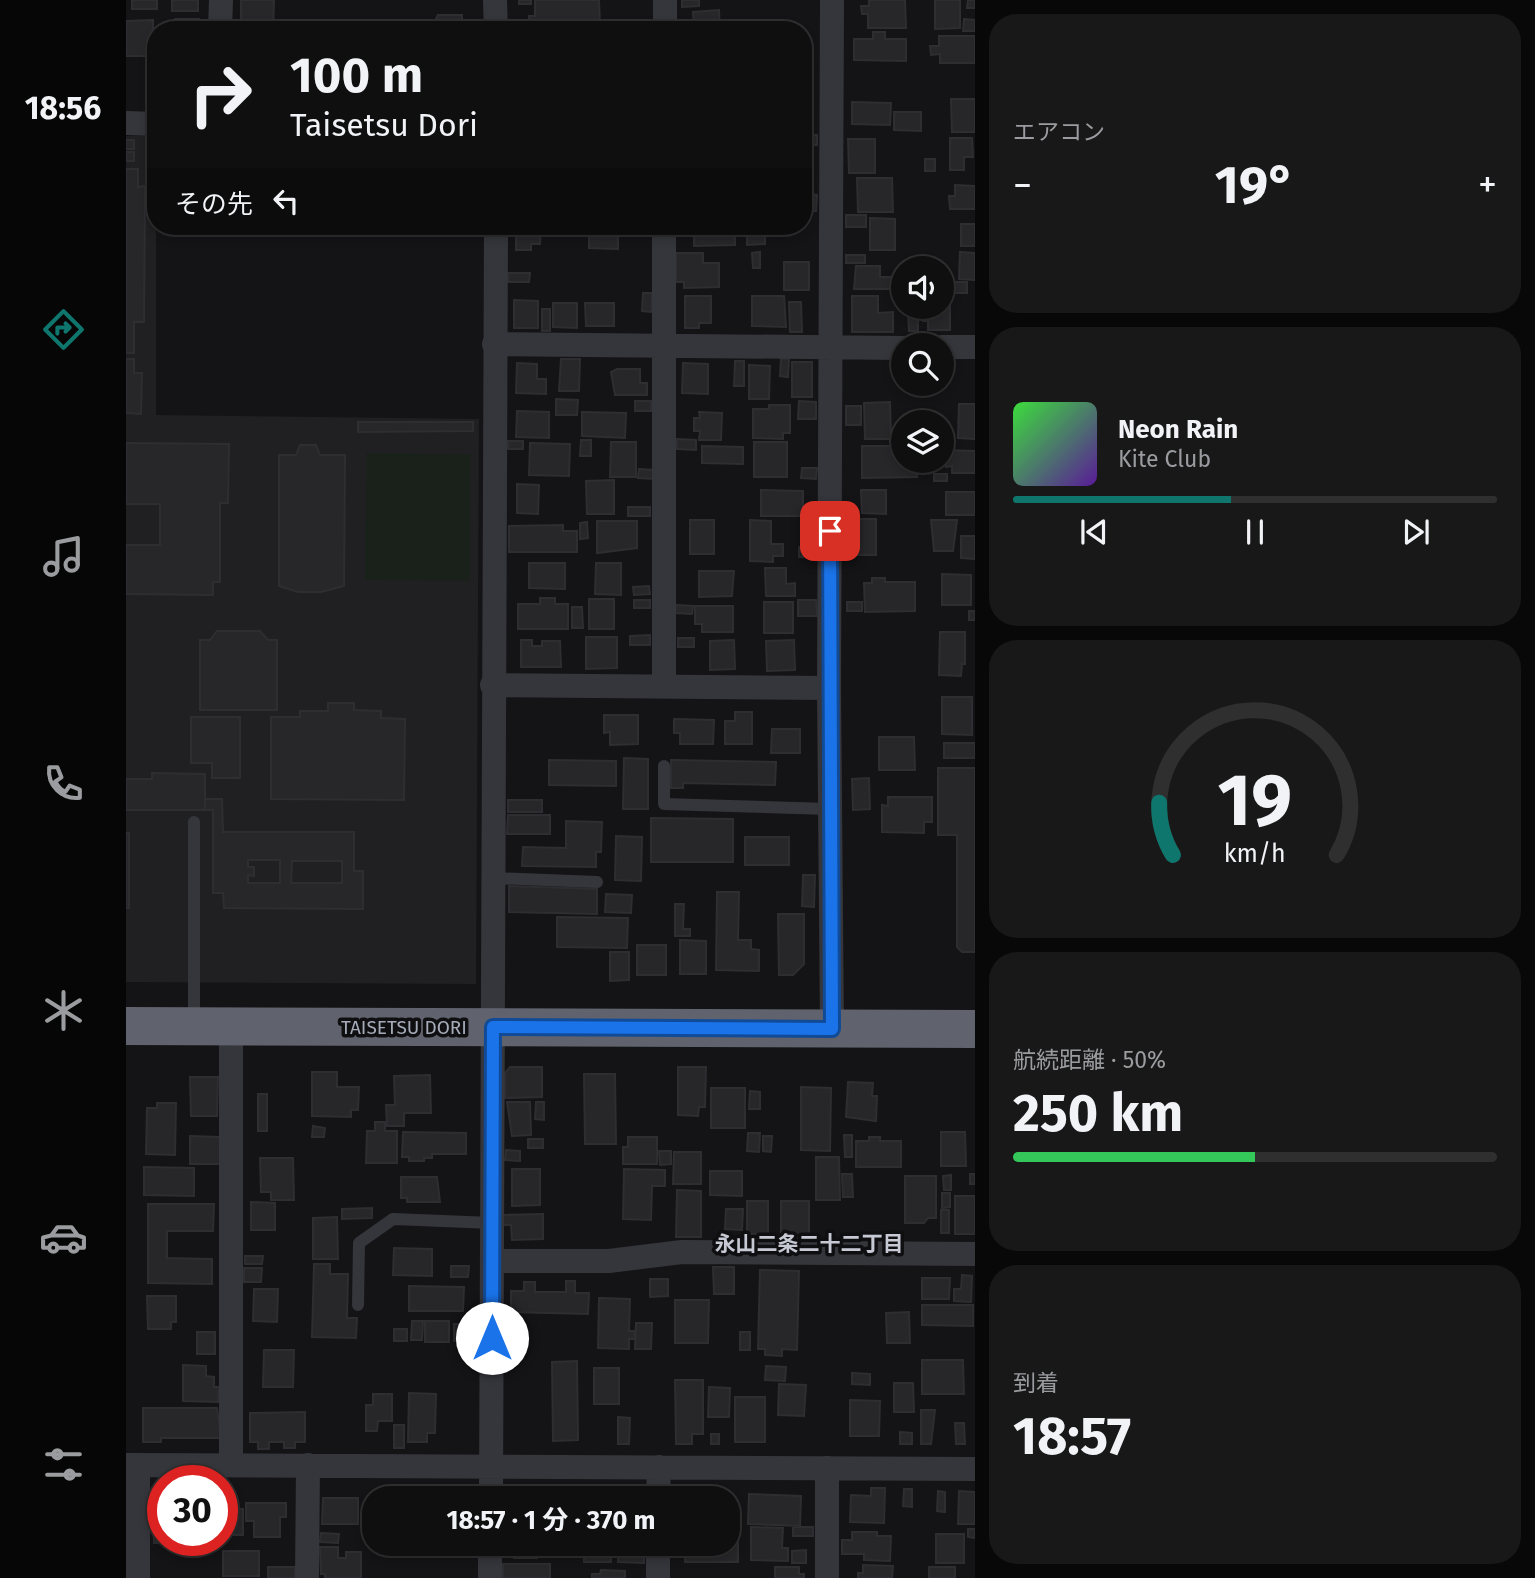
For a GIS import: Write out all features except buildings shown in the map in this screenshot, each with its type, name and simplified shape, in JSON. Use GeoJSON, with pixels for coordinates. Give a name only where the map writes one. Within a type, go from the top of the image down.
{"type":"FeatureCollection","features":[{"type":"Feature","properties":{"kind":"highway","name":"TAISETSU DORI"},"geometry":{"type":"LineString","coordinates":[[126,1026],[975,1029]]}},
{"type":"Feature","properties":{"kind":"street"},"geometry":{"type":"LineString","coordinates":[[220,21],[221,0]]}},
{"type":"Feature","properties":{"kind":"street"},"geometry":{"type":"LineString","coordinates":[[495,0],[496,21]]}},
{"type":"Feature","properties":{"kind":"street"},"geometry":{"type":"LineString","coordinates":[[665,0],[665,21]]}},
{"type":"Feature","properties":{"kind":"street"},"geometry":{"type":"LineString","coordinates":[[832,0],[829,688],[832,1029]]}},
{"type":"Feature","properties":{"kind":"street"},"geometry":{"type":"LineString","coordinates":[[126,123],[147,124]]}},
{"type":"Feature","properties":{"kind":"street"},"geometry":{"type":"LineString","coordinates":[[491,1486],[492,684],[496,235]]}},
{"type":"Feature","properties":{"kind":"street"},"geometry":{"type":"LineString","coordinates":[[664,235],[664,685]]}},
{"type":"Feature","properties":{"kind":"street"},"geometry":{"type":"LineString","coordinates":[[494,344],[891,348]]}},
{"type":"Feature","properties":{"kind":"street"},"geometry":{"type":"LineString","coordinates":[[954,347],[975,347]]}},
{"type":"Feature","properties":{"kind":"street"},"geometry":{"type":"LineString","coordinates":[[492,684],[829,688]]}},
{"type":"Feature","properties":{"kind":"street"},"geometry":{"type":"LineString","coordinates":[[213,1026],[231,1465]]}},
{"type":"Feature","properties":{"kind":"street"},"geometry":{"type":"LineString","coordinates":[[492,1261],[609,1261],[682,1252],[975,1254]]}},
{"type":"Feature","properties":{"kind":"street"},"geometry":{"type":"LineString","coordinates":[[132,1465],[138,1578]]}},
{"type":"Feature","properties":{"kind":"street"},"geometry":{"type":"LineString","coordinates":[[238,1465],[975,1469]]}},
{"type":"Feature","properties":{"kind":"street"},"geometry":{"type":"LineString","coordinates":[[307,1578],[308,1465]]}},
{"type":"Feature","properties":{"kind":"street"},"geometry":{"type":"LineString","coordinates":[[659,1467],[659,1486]]}},
{"type":"Feature","properties":{"kind":"street"},"geometry":{"type":"LineString","coordinates":[[827,1468],[827,1578]]}},
{"type":"Feature","properties":{"kind":"street"},"geometry":{"type":"LineString","coordinates":[[490,1556],[490,1578]]}},
{"type":"Feature","properties":{"kind":"street"},"geometry":{"type":"LineString","coordinates":[[658,1556],[658,1578]]}},
{"type":"Feature","properties":{"kind":"lane"},"geometry":{"type":"LineString","coordinates":[[664,765],[664,804],[830,809]]}},
{"type":"Feature","properties":{"kind":"lane"},"geometry":{"type":"LineString","coordinates":[[194,822],[213,1026]]}},
{"type":"Feature","properties":{"kind":"lane"},"geometry":{"type":"LineString","coordinates":[[492,877],[597,882]]}},
{"type":"Feature","properties":{"kind":"lane"},"geometry":{"type":"LineString","coordinates":[[358,1305],[359,1243],[393,1219],[492,1223]]}},
{"type":"Feature","properties":{"kind":"shaded area"},"geometry":{"type":"Polygon","coordinates":[[[126,136],[147,136],[147,235],[156,235],[156,415],[479,419],[476,984],[126,982],[126,136]]]}},
{"type":"Feature","properties":{"kind":"shaded area"},"geometry":{"type":"Polygon","coordinates":[[[366,453],[471,454],[470,581],[365,580],[366,453]]]}},
{"type":"Feature","properties":{"kind":"district","name":"永山二条二十二丁目"},"geometry":{"type":"Point","coordinates":[809,1244]}},
{"type":"Feature","properties":{"kind":"route"},"geometry":{"type":"LineString","coordinates":[[492,1338],[493,1027],[832,1029],[830,531]]}}]}
